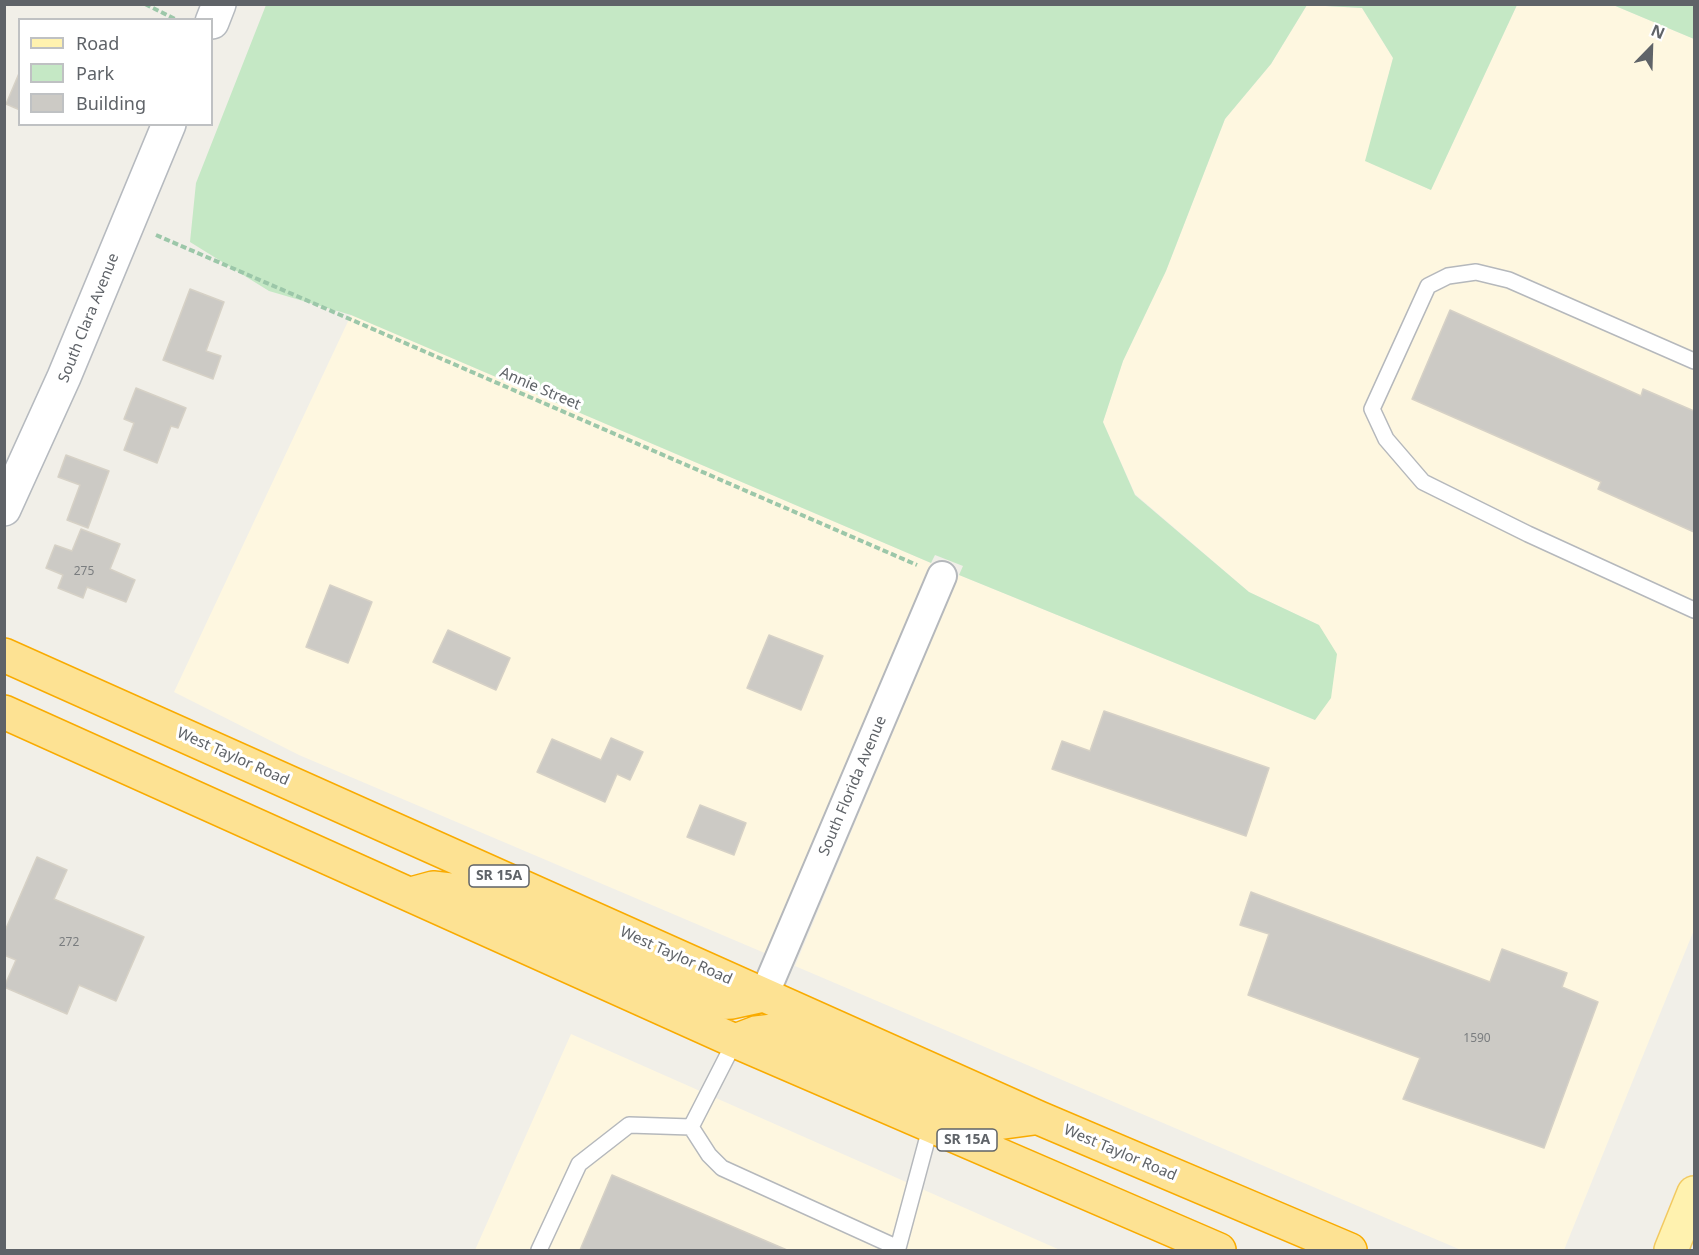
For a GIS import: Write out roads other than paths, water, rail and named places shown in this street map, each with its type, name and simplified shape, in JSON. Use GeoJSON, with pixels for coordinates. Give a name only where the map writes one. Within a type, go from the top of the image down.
{"type":"FeatureCollection","features":[{"type":"Feature","properties":{"kind":"highway","name":"West Taylor Road"},"geometry":{"type":"LineString","coordinates":[[4,655],[1039,1118],[1350,1251]]}},
{"type":"Feature","properties":{"kind":"highway","name":"SR 15A"},"geometry":{"type":"LineString","coordinates":[[4,712],[735,1041],[1210,1248]]}},
{"type":"Feature","properties":{"kind":"highway"},"geometry":{"type":"LineString","coordinates":[[409,895],[433,888],[459,891],[713,1003],[732,1002],[764,995]]}},
{"type":"Feature","properties":{"kind":"highway"},"geometry":{"type":"LineString","coordinates":[[735,1041],[756,1033],[773,1031],[970,1116],[997,1123],[1039,1118]]}},
{"type":"Feature","properties":{"kind":"main road"},"geometry":{"type":"LineString","coordinates":[[1671,1251],[1695,1193]]}},
{"type":"Feature","properties":{"kind":"street"},"geometry":{"type":"LineString","coordinates":[[213,19],[219,4]]}},
{"type":"Feature","properties":{"kind":"street","name":"South Clara Avenue"},"geometry":{"type":"LineString","coordinates":[[4,509],[64,378],[168,126]]}},
{"type":"Feature","properties":{"kind":"street","name":"South Florida Avenue"},"geometry":{"type":"LineString","coordinates":[[764,995],[942,576]]}},
{"type":"Feature","properties":{"kind":"lane"},"geometry":{"type":"LineString","coordinates":[[1695,361],[1509,280],[1476,272],[1448,276],[1428,286],[1372,408],[1386,439],[1423,482],[1528,534],[1695,610]]}},
{"type":"Feature","properties":{"kind":"lane"},"geometry":{"type":"LineString","coordinates":[[691,1127],[735,1041]]}},
{"type":"Feature","properties":{"kind":"lane"},"geometry":{"type":"LineString","coordinates":[[539,1251],[579,1164],[629,1125],[691,1127]]}},
{"type":"Feature","properties":{"kind":"lane"},"geometry":{"type":"LineString","coordinates":[[691,1127],[709,1155],[722,1167],[897,1249],[931,1125]]}}]}
